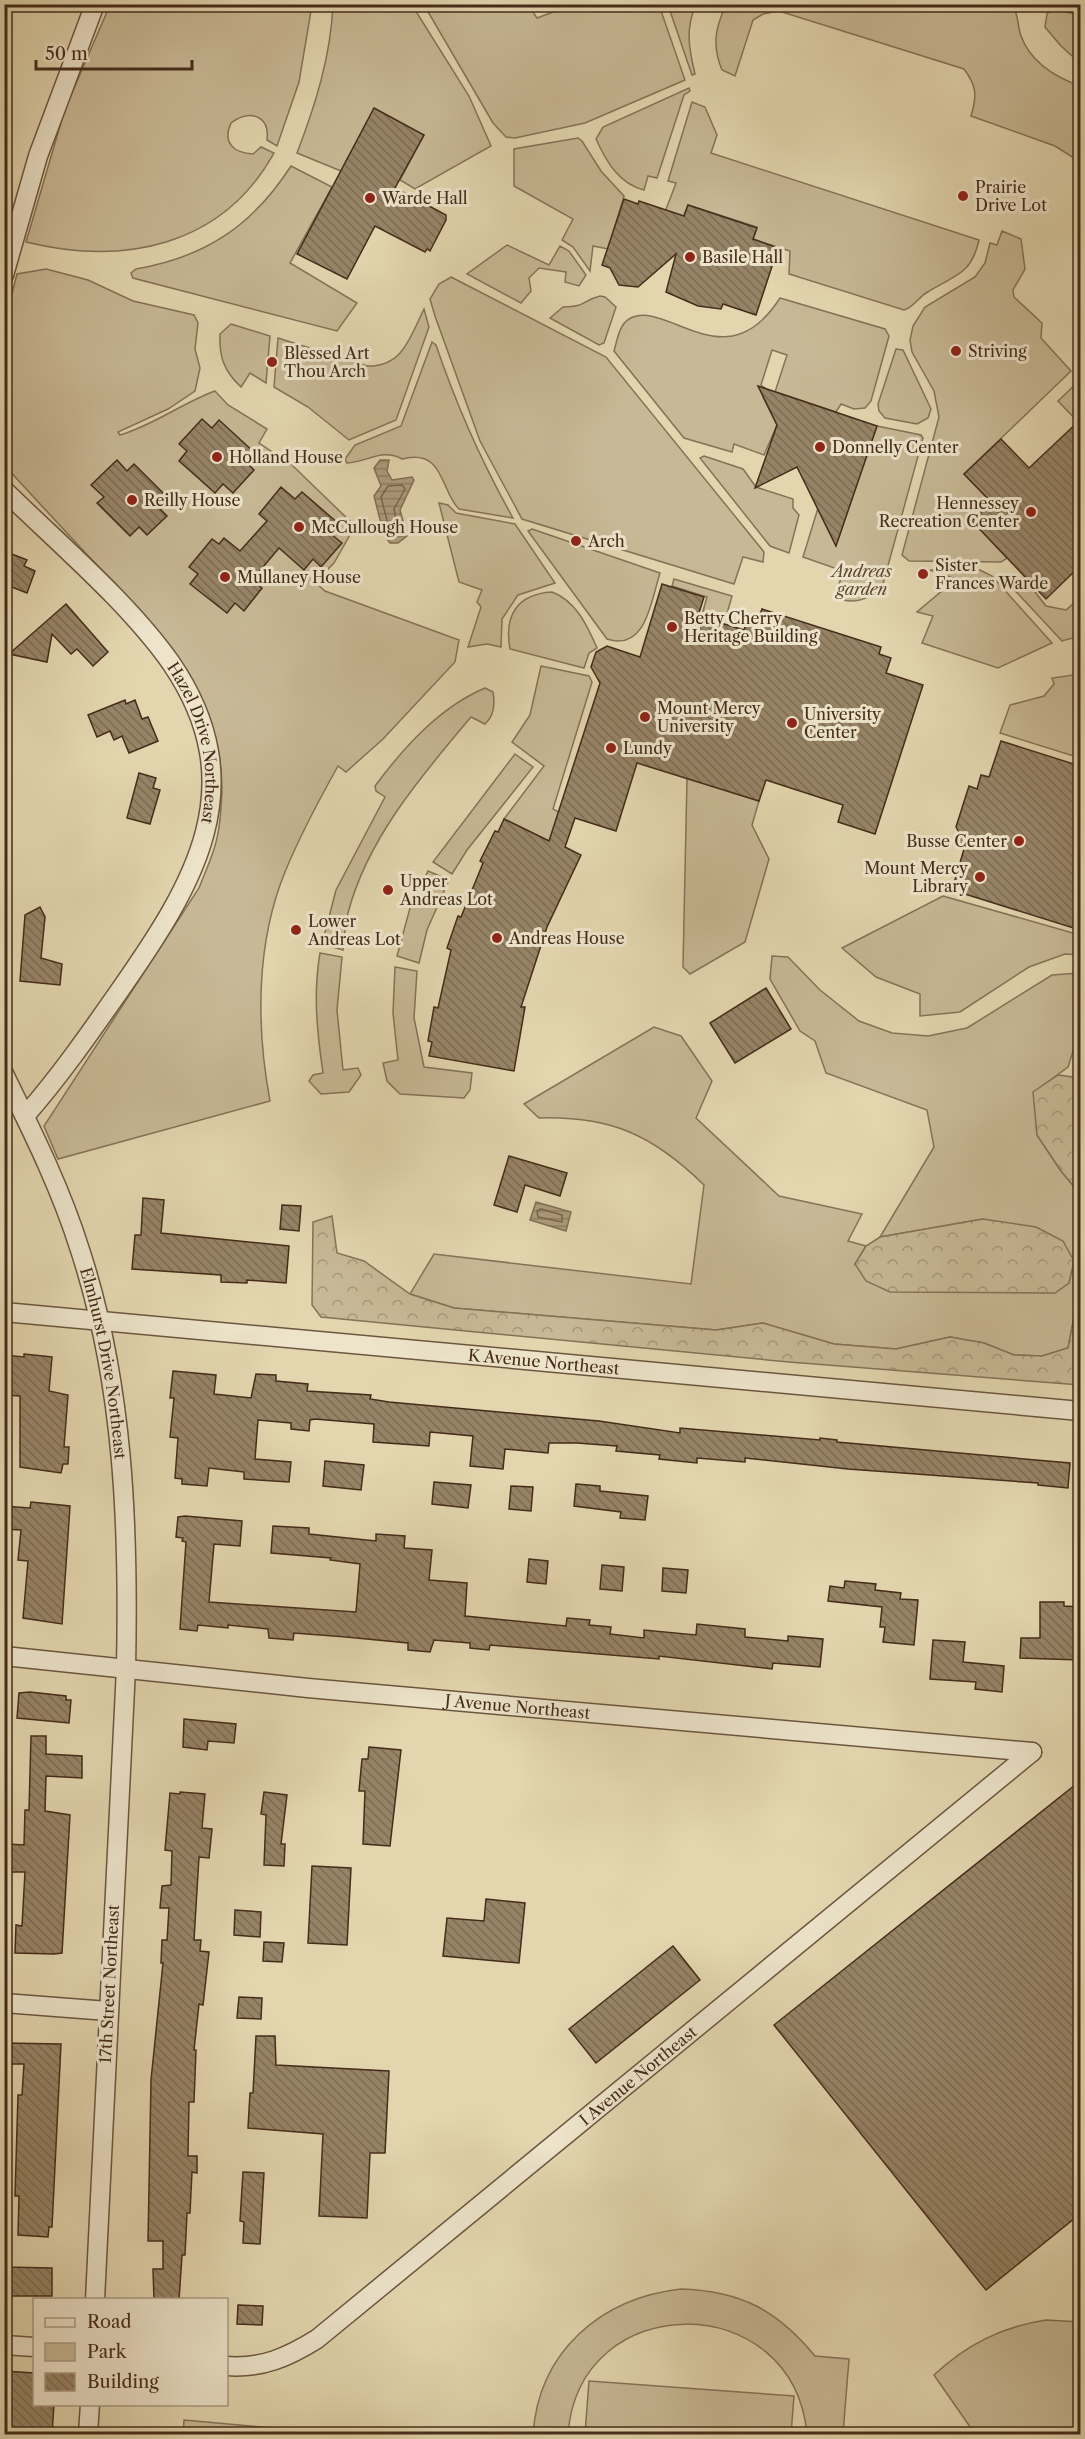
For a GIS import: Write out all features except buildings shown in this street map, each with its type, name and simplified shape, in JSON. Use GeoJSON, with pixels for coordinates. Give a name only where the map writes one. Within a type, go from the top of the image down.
{"type":"FeatureCollection","features":[{"type":"Feature","properties":{"kind":"street"},"geometry":{"type":"LineString","coordinates":[[4,274],[38,156],[95,4]]}},
{"type":"Feature","properties":{"kind":"street","name":"Hazel Drive Northeast"},"geometry":{"type":"LineString","coordinates":[[4,490],[143,627],[172,665],[192,700],[207,738],[212,775],[209,820],[197,862],[176,903],[148,949],[59,1078],[25,1116]]}},
{"type":"Feature","properties":{"kind":"street","name":"Elmhurst Drive Northeast"},"geometry":{"type":"LineString","coordinates":[[4,1074],[25,1116],[80,1250],[98,1321],[112,1391],[123,1492],[128,1573],[126,1668]]}},
{"type":"Feature","properties":{"kind":"street","name":"K Avenue Northeast"},"geometry":{"type":"LineString","coordinates":[[4,1312],[1080,1411]]}},
{"type":"Feature","properties":{"kind":"street","name":"J Avenue Northeast"},"geometry":{"type":"LineString","coordinates":[[4,1656],[308,1688],[1032,1752]]}},
{"type":"Feature","properties":{"kind":"street","name":"17th Street Northeast"},"geometry":{"type":"LineString","coordinates":[[95,2298],[126,1668]]}},
{"type":"Feature","properties":{"kind":"street","name":"I Avenue Northeast"},"geometry":{"type":"LineString","coordinates":[[228,2366],[243,2367],[276,2362],[317,2339],[1032,1752]]}},
{"type":"Feature","properties":{"kind":"street"},"geometry":{"type":"LineString","coordinates":[[4,2003],[108,2012]]}},
{"type":"Feature","properties":{"kind":"street"},"geometry":{"type":"LineString","coordinates":[[4,2345],[33,2348]]}},
{"type":"Feature","properties":{"kind":"street"},"geometry":{"type":"LineString","coordinates":[[88,2434],[90,2406]]}},
{"type":"Feature","properties":{"kind":"green space"},"geometry":{"type":"Polygon","coordinates":[[[333,4],[412,5],[469,96],[491,146],[415,189],[400,180],[424,135],[374,109],[341,171],[297,153],[321,80],[329,43],[333,4]]]}},
{"type":"Feature","properties":{"kind":"green space"},"geometry":{"type":"Polygon","coordinates":[[[110,5],[312,5],[299,82],[277,146],[267,140],[265,125],[257,117],[245,116],[231,123],[228,136],[235,149],[253,154],[261,147],[274,153],[252,185],[227,210],[198,229],[167,242],[133,249],[98,251],[62,249],[26,242],[65,109],[110,5]]]}},
{"type":"Feature","properties":{"kind":"green space"},"geometry":{"type":"Polygon","coordinates":[[[424,5],[528,5],[537,18],[572,5],[659,5],[685,80],[585,123],[515,138],[506,137],[493,123],[424,5]]]}},
{"type":"Feature","properties":{"kind":"green space"},"geometry":{"type":"Polygon","coordinates":[[[668,5],[696,5],[689,30],[695,74],[692,75],[668,5]]]}},
{"type":"Feature","properties":{"kind":"green space"},"geometry":{"type":"Polygon","coordinates":[[[726,5],[1012,5],[1016,12],[1021,36],[1031,54],[1045,68],[1080,86],[1080,162],[1055,146],[971,116],[975,91],[964,69],[779,11],[763,14],[753,20],[735,76],[722,70],[717,53],[717,29],[726,5]]]}},
{"type":"Feature","properties":{"kind":"green space"},"geometry":{"type":"Polygon","coordinates":[[[1052,9],[1080,15],[1080,63],[1045,27],[1047,14],[1052,9]]]}},
{"type":"Feature","properties":{"kind":"green space"},"geometry":{"type":"Polygon","coordinates":[[[689,88],[690,91],[684,95],[657,178],[648,176],[644,190],[627,183],[609,163],[596,139],[603,127],[689,88]]]}},
{"type":"Feature","properties":{"kind":"green space"},"geometry":{"type":"Polygon","coordinates":[[[692,102],[705,107],[717,135],[711,153],[979,240],[976,252],[960,273],[926,293],[904,310],[789,274],[790,251],[753,239],[757,227],[688,205],[683,218],[665,212],[676,183],[668,181],[692,102]]]}},
{"type":"Feature","properties":{"kind":"green space"},"geometry":{"type":"Polygon","coordinates":[[[578,138],[601,171],[624,196],[608,249],[593,246],[590,271],[573,247],[562,240],[573,219],[514,186],[514,149],[578,138]]]}},
{"type":"Feature","properties":{"kind":"green space"},"geometry":{"type":"Polygon","coordinates":[[[291,166],[332,187],[290,263],[357,303],[337,331],[133,278],[131,273],[136,269],[184,256],[226,235],[261,205],[291,166]]]}},
{"type":"Feature","properties":{"kind":"green space"},"geometry":{"type":"Polygon","coordinates":[[[1002,231],[1021,239],[1025,269],[1013,290],[1014,297],[1042,323],[1041,338],[1071,371],[964,474],[991,502],[972,521],[1007,558],[1001,562],[909,561],[902,555],[939,417],[934,391],[912,352],[910,340],[913,326],[925,307],[975,277],[985,263],[990,243],[997,245],[1002,231]]]}},
{"type":"Feature","properties":{"kind":"green space"},"geometry":{"type":"Polygon","coordinates":[[[507,245],[549,265],[560,246],[569,251],[586,275],[579,286],[565,282],[566,272],[539,268],[529,278],[531,291],[521,303],[467,274],[507,245]]]}},
{"type":"Feature","properties":{"kind":"green space"},"geometry":{"type":"Polygon","coordinates":[[[46,269],[88,280],[133,301],[194,315],[198,323],[195,349],[200,368],[195,391],[168,409],[118,432],[120,435],[145,426],[215,391],[228,405],[267,429],[259,443],[292,465],[355,526],[334,563],[315,582],[325,591],[459,640],[455,662],[383,739],[346,772],[338,766],[303,831],[285,872],[268,927],[261,985],[262,1044],[270,1101],[58,1159],[44,1126],[199,888],[216,842],[222,791],[220,759],[213,729],[188,674],[131,602],[5,466],[5,321],[17,274],[46,269]]]}},
{"type":"Feature","properties":{"kind":"green space"},"geometry":{"type":"Polygon","coordinates":[[[451,277],[606,357],[764,552],[763,562],[743,557],[734,584],[522,519],[480,441],[430,299],[439,284],[451,277]]]}},
{"type":"Feature","properties":{"kind":"green space"},"geometry":{"type":"Polygon","coordinates":[[[600,296],[605,297],[616,307],[604,343],[599,345],[550,318],[563,307],[580,305],[600,296]]]}},
{"type":"Feature","properties":{"kind":"green space"},"geometry":{"type":"Polygon","coordinates":[[[780,298],[885,329],[889,336],[871,401],[865,408],[854,409],[841,404],[836,412],[775,392],[787,355],[772,350],[761,385],[766,389],[763,397],[777,425],[764,455],[734,444],[732,452],[684,438],[614,351],[621,329],[629,319],[644,315],[718,337],[738,334],[759,323],[780,298]]]}},
{"type":"Feature","properties":{"kind":"green space"},"geometry":{"type":"Polygon","coordinates":[[[424,309],[429,327],[396,420],[349,440],[308,407],[274,387],[278,338],[367,366],[379,365],[397,356],[404,348],[424,309]]]}},
{"type":"Feature","properties":{"kind":"green space"},"geometry":{"type":"Polygon","coordinates":[[[231,324],[270,336],[266,383],[250,373],[241,387],[230,375],[220,350],[220,334],[231,324]]]}},
{"type":"Feature","properties":{"kind":"green space"},"geometry":{"type":"Polygon","coordinates":[[[432,342],[436,345],[452,390],[480,455],[513,518],[459,509],[440,473],[426,460],[416,457],[402,459],[388,455],[347,463],[345,459],[355,445],[401,426],[432,342]]]}},
{"type":"Feature","properties":{"kind":"green space"},"geometry":{"type":"Polygon","coordinates":[[[896,349],[903,350],[931,409],[928,418],[917,424],[885,418],[879,411],[878,404],[896,349]]]}},
{"type":"Feature","properties":{"kind":"green space"},"geometry":{"type":"Polygon","coordinates":[[[1080,380],[1080,420],[1078,422],[1058,401],[1080,380]]]}},
{"type":"Feature","properties":{"kind":"green space","name":"Andreas garden"},"geometry":{"type":"Polygon","coordinates":[[[877,426],[921,435],[923,438],[883,584],[874,593],[860,600],[843,600],[837,590],[846,572],[803,557],[818,508],[839,536],[877,426]]]}},
{"type":"Feature","properties":{"kind":"green space"},"geometry":{"type":"Polygon","coordinates":[[[704,456],[743,469],[756,487],[793,499],[793,508],[799,515],[789,553],[770,546],[700,458],[704,456]]]}},
{"type":"Feature","properties":{"kind":"green space"},"geometry":{"type":"Polygon","coordinates":[[[439,503],[448,505],[456,513],[515,524],[555,583],[518,595],[502,619],[501,647],[487,644],[468,647],[481,607],[477,602],[482,590],[459,582],[439,503]]]}},
{"type":"Feature","properties":{"kind":"green space"},"geometry":{"type":"Polygon","coordinates":[[[532,529],[660,573],[650,610],[639,631],[630,638],[620,641],[607,639],[528,531],[532,529]]]}},
{"type":"Feature","properties":{"kind":"green space"},"geometry":{"type":"Polygon","coordinates":[[[930,570],[980,570],[992,576],[1052,643],[998,668],[922,643],[933,616],[917,612],[956,579],[930,570]]]}},
{"type":"Feature","properties":{"kind":"green space"},"geometry":{"type":"Polygon","coordinates":[[[1006,575],[1028,583],[1046,606],[1066,610],[1080,598],[1080,636],[1062,641],[1007,582],[1006,575]]]}},
{"type":"Feature","properties":{"kind":"green space"},"geometry":{"type":"Polygon","coordinates":[[[674,579],[732,596],[726,617],[703,611],[707,597],[672,586],[674,579]]]}},
{"type":"Feature","properties":{"kind":"green space"},"geometry":{"type":"Polygon","coordinates":[[[552,592],[568,601],[580,615],[597,648],[589,653],[584,668],[510,649],[509,627],[515,609],[529,597],[552,592]]]}},
{"type":"Feature","properties":{"kind":"green space"},"geometry":{"type":"Polygon","coordinates":[[[541,666],[589,676],[592,682],[553,809],[562,814],[553,843],[504,819],[544,766],[512,742],[530,715],[541,666]]]}},
{"type":"Feature","properties":{"kind":"green space"},"geometry":{"type":"Polygon","coordinates":[[[1080,674],[1080,758],[1000,733],[1010,705],[1044,696],[1054,684],[1052,678],[1080,674]]]}},
{"type":"Feature","properties":{"kind":"green space"},"geometry":{"type":"Polygon","coordinates":[[[485,688],[493,692],[494,696],[493,709],[488,721],[485,724],[471,717],[398,809],[368,859],[348,913],[343,950],[322,944],[336,890],[385,797],[376,791],[375,786],[398,757],[438,717],[485,688]]]}},
{"type":"Feature","properties":{"kind":"green space"},"geometry":{"type":"Polygon","coordinates":[[[515,754],[533,767],[467,850],[452,874],[433,862],[515,754]]]}},
{"type":"Feature","properties":{"kind":"green space"},"geometry":{"type":"Polygon","coordinates":[[[687,778],[759,801],[752,825],[769,859],[745,942],[690,974],[683,967],[687,778]]]}},
{"type":"Feature","properties":{"kind":"green space"},"geometry":{"type":"Polygon","coordinates":[[[428,871],[449,880],[427,930],[419,963],[397,956],[410,908],[428,871]]]}},
{"type":"Feature","properties":{"kind":"green space"},"geometry":{"type":"Polygon","coordinates":[[[943,896],[1080,935],[1080,955],[1065,954],[1029,967],[960,1012],[920,1016],[920,994],[876,977],[842,948],[943,896]]]}},
{"type":"Feature","properties":{"kind":"green space"},"geometry":{"type":"Polygon","coordinates":[[[320,953],[342,957],[337,1010],[343,1070],[358,1068],[361,1075],[349,1092],[321,1094],[309,1081],[313,1075],[323,1073],[317,1013],[320,953]]]}},
{"type":"Feature","properties":{"kind":"green space"},"geometry":{"type":"Polygon","coordinates":[[[772,956],[788,957],[820,990],[859,1021],[892,1033],[928,1036],[967,1028],[1052,975],[1080,973],[1080,1029],[1068,1067],[1034,1092],[1037,1135],[1061,1171],[1080,1194],[1080,1286],[1068,1348],[1042,1356],[1014,1355],[984,1343],[950,1337],[896,1349],[834,1344],[763,1323],[716,1330],[454,1308],[410,1294],[434,1254],[691,1284],[704,1185],[667,1153],[629,1132],[588,1121],[539,1118],[524,1104],[654,1027],[681,1036],[712,1081],[696,1118],[779,1196],[862,1214],[848,1241],[866,1246],[855,1264],[983,1219],[880,1237],[934,1147],[927,1110],[826,1073],[815,1041],[800,1031],[770,979],[772,956]]]}},
{"type":"Feature","properties":{"kind":"green space"},"geometry":{"type":"Polygon","coordinates":[[[395,967],[417,971],[414,1018],[424,1067],[472,1073],[470,1090],[464,1098],[400,1094],[387,1081],[383,1063],[398,1060],[393,1013],[395,967]]]}},
{"type":"Feature","properties":{"kind":"green space"},"geometry":{"type":"Polygon","coordinates":[[[1058,1075],[1080,1078],[1080,1194],[1061,1171],[1037,1135],[1033,1092],[1058,1075]]]}},
{"type":"Feature","properties":{"kind":"green space"},"geometry":{"type":"Polygon","coordinates":[[[332,1216],[337,1253],[364,1261],[410,1294],[454,1308],[716,1330],[763,1323],[834,1344],[896,1349],[950,1337],[984,1343],[1014,1355],[1042,1356],[1068,1348],[1080,1286],[1080,1385],[789,1362],[321,1317],[312,1305],[313,1222],[332,1216]]]}},
{"type":"Feature","properties":{"kind":"green space"},"geometry":{"type":"Polygon","coordinates":[[[983,1219],[1036,1227],[1063,1241],[1074,1261],[1069,1283],[1055,1293],[890,1292],[866,1281],[855,1264],[866,1246],[880,1237],[983,1219]]]}},
{"type":"Feature","properties":{"kind":"green space"},"geometry":{"type":"Polygon","coordinates":[[[681,2289],[722,2294],[740,2299],[772,2315],[801,2340],[815,2356],[849,2359],[843,2434],[807,2434],[793,2386],[765,2351],[728,2331],[686,2324],[645,2331],[608,2352],[581,2386],[568,2434],[533,2434],[538,2404],[547,2378],[561,2354],[579,2334],[601,2317],[625,2304],[652,2294],[681,2289]]]}},
{"type":"Feature","properties":{"kind":"green space"},"geometry":{"type":"Polygon","coordinates":[[[1046,2320],[1080,2322],[1080,2434],[975,2434],[934,2375],[946,2364],[985,2339],[1014,2327],[1046,2320]]]}},
{"type":"Feature","properties":{"kind":"green space"},"geometry":{"type":"Polygon","coordinates":[[[589,2381],[794,2396],[791,2434],[585,2434],[589,2381]]]}},
{"type":"Feature","properties":{"kind":"green space"},"geometry":{"type":"Polygon","coordinates":[[[184,2420],[342,2434],[183,2434],[184,2420]]]}},
{"type":"Feature","properties":{"kind":"water"},"geometry":{"type":"Polygon","coordinates":[[[380,460],[389,460],[387,471],[392,480],[412,477],[414,480],[400,510],[407,536],[398,543],[390,543],[384,535],[374,496],[381,486],[374,468],[380,460]]]}},
{"type":"Feature","properties":{"kind":"water"},"geometry":{"type":"Polygon","coordinates":[[[536,1202],[571,1212],[566,1231],[530,1220],[536,1202]]]}},
{"type":"Feature","properties":{"kind":"place","name":"Prairie Drive Lot"},"geometry":{"type":"Point","coordinates":[963,196]}},
{"type":"Feature","properties":{"kind":"place","name":"Warde Hall"},"geometry":{"type":"Point","coordinates":[370,198]}},
{"type":"Feature","properties":{"kind":"place","name":"Basile Hall"},"geometry":{"type":"Point","coordinates":[690,257]}},
{"type":"Feature","properties":{"kind":"place","name":"Striving"},"geometry":{"type":"Point","coordinates":[956,351]}},
{"type":"Feature","properties":{"kind":"place","name":"Blessed Art Thou Arch"},"geometry":{"type":"Point","coordinates":[272,362]}},
{"type":"Feature","properties":{"kind":"place","name":"Donnelly Center"},"geometry":{"type":"Point","coordinates":[820,447]}},
{"type":"Feature","properties":{"kind":"place","name":"Holland House"},"geometry":{"type":"Point","coordinates":[217,457]}},
{"type":"Feature","properties":{"kind":"place","name":"Reilly House"},"geometry":{"type":"Point","coordinates":[132,500]}},
{"type":"Feature","properties":{"kind":"place","name":"Hennessey Recreation Center"},"geometry":{"type":"Point","coordinates":[1031,512]}},
{"type":"Feature","properties":{"kind":"place","name":"McCullough House"},"geometry":{"type":"Point","coordinates":[299,527]}},
{"type":"Feature","properties":{"kind":"place","name":"Arch"},"geometry":{"type":"Point","coordinates":[576,541]}},
{"type":"Feature","properties":{"kind":"place","name":"Sister Frances Warde"},"geometry":{"type":"Point","coordinates":[923,574]}},
{"type":"Feature","properties":{"kind":"place","name":"Mullaney House"},"geometry":{"type":"Point","coordinates":[225,577]}},
{"type":"Feature","properties":{"kind":"place","name":"Betty Cherry Heritage Building"},"geometry":{"type":"Point","coordinates":[672,627]}},
{"type":"Feature","properties":{"kind":"place","name":"Mount Mercy University"},"geometry":{"type":"Point","coordinates":[645,717]}},
{"type":"Feature","properties":{"kind":"place","name":"University Center"},"geometry":{"type":"Point","coordinates":[792,723]}},
{"type":"Feature","properties":{"kind":"place","name":"Lundy"},"geometry":{"type":"Point","coordinates":[611,748]}},
{"type":"Feature","properties":{"kind":"place","name":"Busse Center"},"geometry":{"type":"Point","coordinates":[1019,841]}},
{"type":"Feature","properties":{"kind":"place","name":"Mount Mercy Library"},"geometry":{"type":"Point","coordinates":[980,877]}},
{"type":"Feature","properties":{"kind":"place","name":"Upper Andreas Lot"},"geometry":{"type":"Point","coordinates":[388,890]}},
{"type":"Feature","properties":{"kind":"place","name":"Lower Andreas Lot"},"geometry":{"type":"Point","coordinates":[296,930]}},
{"type":"Feature","properties":{"kind":"place","name":"Andreas House"},"geometry":{"type":"Point","coordinates":[497,938]}}]}
